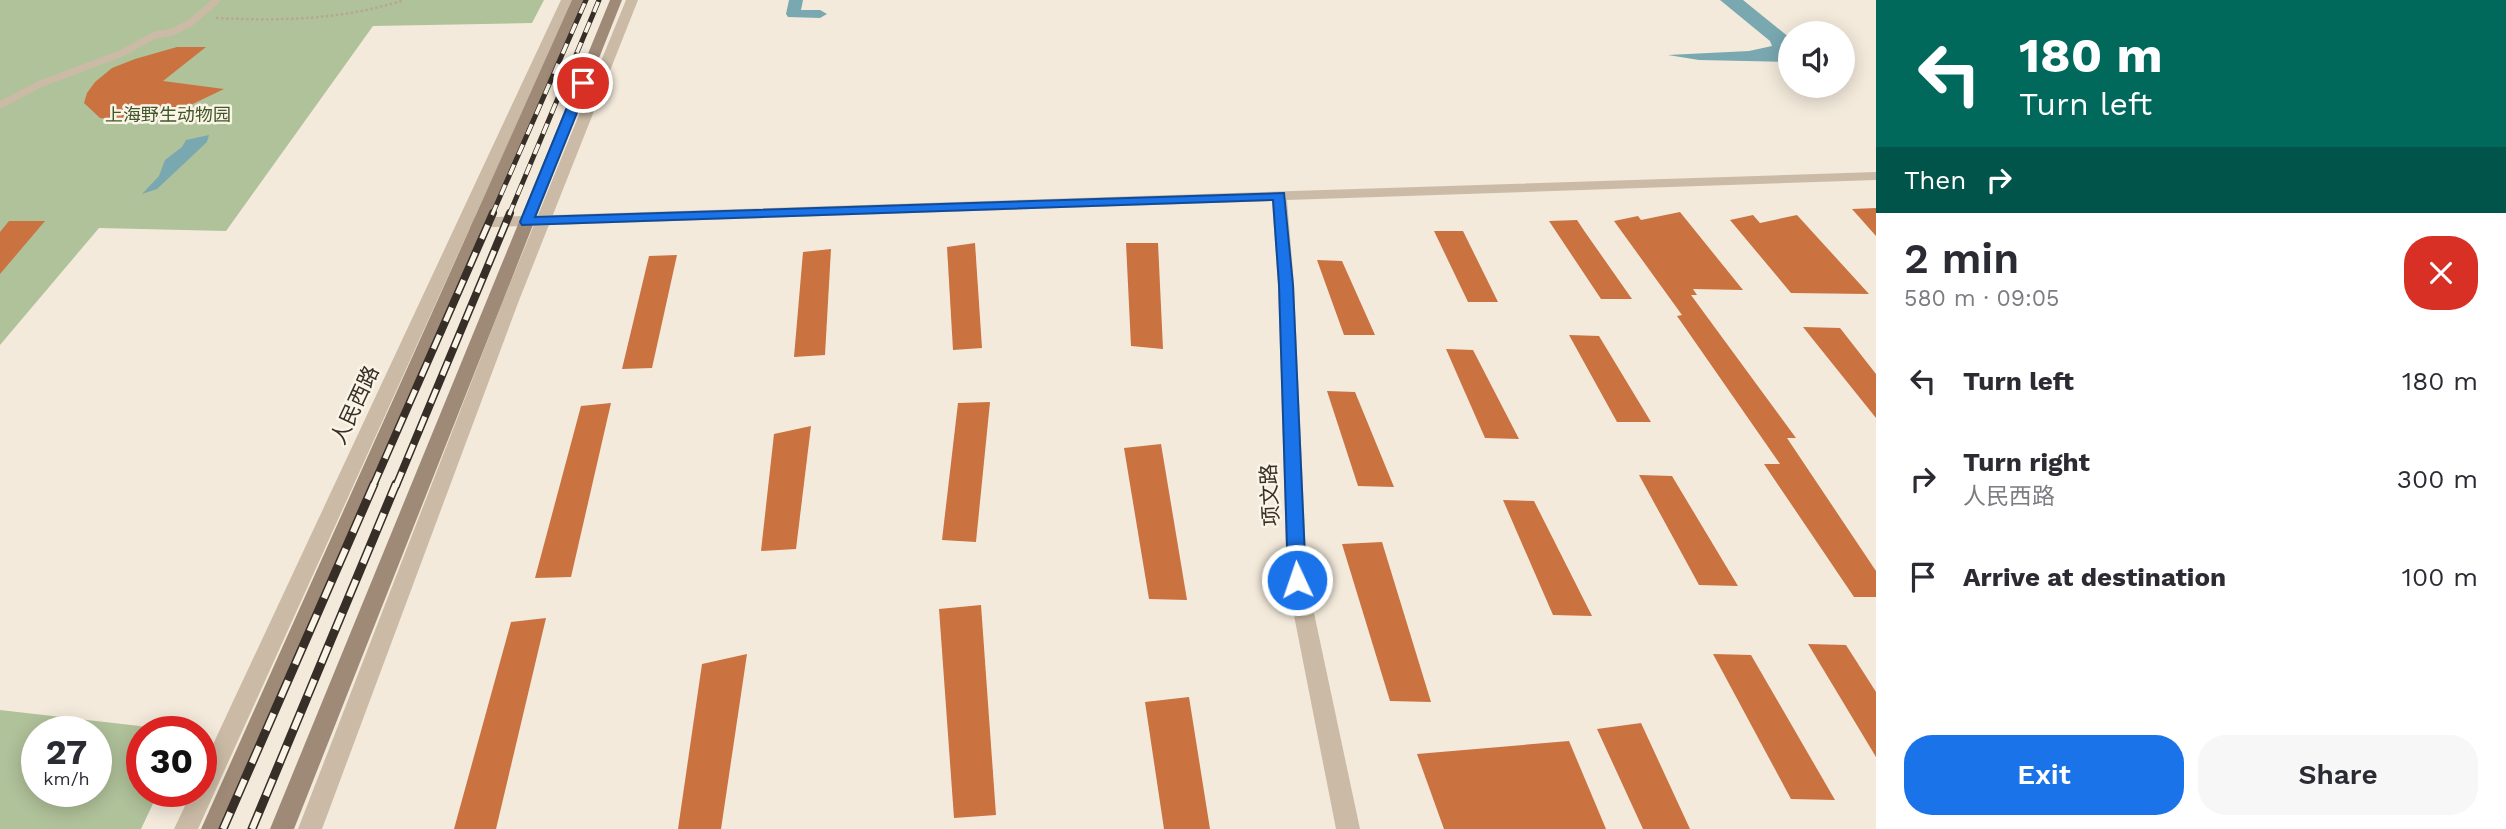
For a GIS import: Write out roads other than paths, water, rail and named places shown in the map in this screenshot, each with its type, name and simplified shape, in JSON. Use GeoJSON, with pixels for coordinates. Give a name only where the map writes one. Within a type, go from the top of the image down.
{"type":"FeatureCollection","features":[{"type":"Feature","properties":{"kind":"main road","name":"人民西路"},"geometry":{"type":"LineString","coordinates":[[213,829],[325,580],[471,223],[578,0]]}},
{"type":"Feature","properties":{"kind":"main road"},"geometry":{"type":"LineString","coordinates":[[282,829],[386,566],[535,221],[616,0]]}},
{"type":"Feature","properties":{"kind":"street","name":"人民西路"},"geometry":{"type":"LineString","coordinates":[[186,829],[471,223],[567,0]]}},
{"type":"Feature","properties":{"kind":"street"},"geometry":{"type":"LineString","coordinates":[[310,829],[535,221],[632,0]]}},
{"type":"Feature","properties":{"kind":"street"},"geometry":{"type":"LineString","coordinates":[[471,223],[1876,176]]}},
{"type":"Feature","properties":{"kind":"street","name":"项文路"},"geometry":{"type":"LineString","coordinates":[[1279,196],[1286,285],[1297,580],[1348,829]]}},
{"type":"Feature","properties":{"kind":"lane"},"geometry":{"type":"LineString","coordinates":[[0,105],[40,84],[120,54],[155,35],[172,32],[189,24],[217,0]]}},
{"type":"Feature","properties":{"kind":"water"},"geometry":{"type":"Polygon","coordinates":[[[1720,0],[1743,0],[1778,28],[1778,62],[1699,60],[1668,55],[1749,51],[1772,46],[1770,41],[1720,0]]]}},
{"type":"Feature","properties":{"kind":"water"},"geometry":{"type":"Polygon","coordinates":[[[209,135],[207,142],[157,189],[142,194],[159,176],[165,160],[182,147],[186,140],[209,135]]]}},
{"type":"Feature","properties":{"kind":"waterway"},"geometry":{"type":"LineString","coordinates":[[796,0],[793,14],[820,14]]}},
{"type":"Feature","properties":{"kind":"railway"},"geometry":{"type":"LineString","coordinates":[[492,215],[586,0]]}},
{"type":"Feature","properties":{"kind":"railway"},"geometry":{"type":"LineString","coordinates":[[509,215],[599,0]]}},
{"type":"Feature","properties":{"kind":"railway"},"geometry":{"type":"LineString","coordinates":[[373,486],[493,213]]}},
{"type":"Feature","properties":{"kind":"railway"},"geometry":{"type":"LineString","coordinates":[[396,486],[510,213]]}},
{"type":"Feature","properties":{"kind":"railway"},"geometry":{"type":"LineString","coordinates":[[223,829],[374,484]]}},
{"type":"Feature","properties":{"kind":"railway"},"geometry":{"type":"LineString","coordinates":[[252,829],[396,484]]}},
{"type":"Feature","properties":{"kind":"park label","name":"上海野生动物园"},"geometry":{"type":"Point","coordinates":[168,115]}}]}
